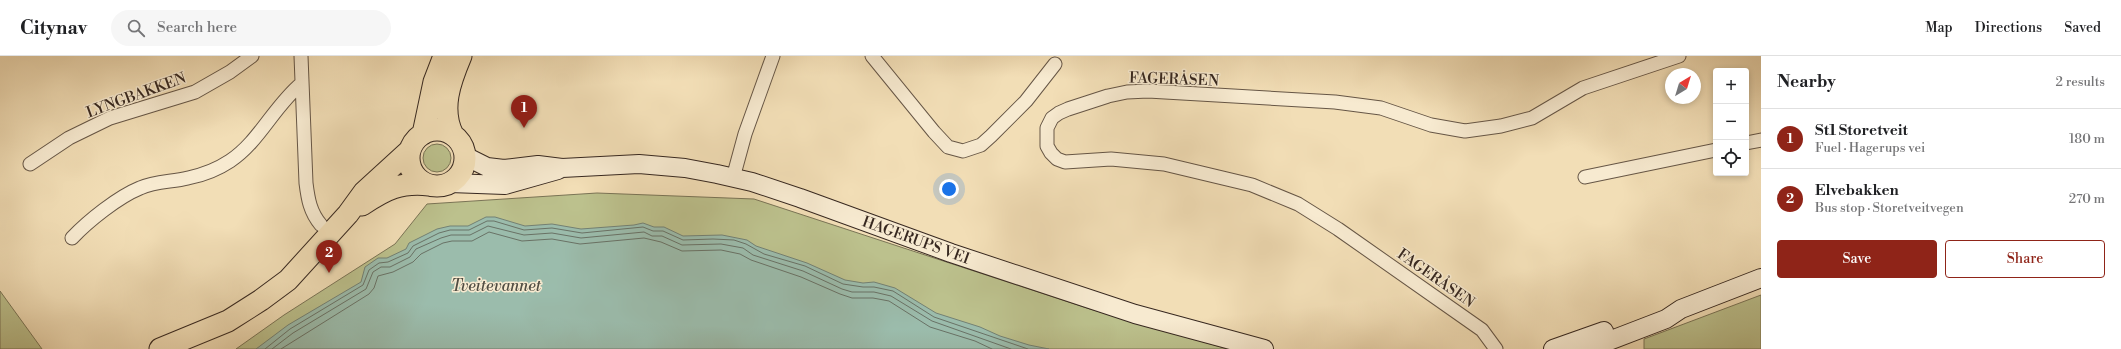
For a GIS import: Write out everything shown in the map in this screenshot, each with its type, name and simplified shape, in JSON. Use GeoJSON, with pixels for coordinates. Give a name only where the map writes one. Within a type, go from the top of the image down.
{"type":"FeatureCollection","features":[{"type":"Feature","properties":{"kind":"main road"},"geometry":{"type":"LineString","coordinates":[[423,134],[434,82],[444,56]]}},
{"type":"Feature","properties":{"kind":"main road"},"geometry":{"type":"LineString","coordinates":[[348,214],[374,197],[397,186],[410,183],[444,185],[462,172],[465,156],[460,141],[448,125],[446,106],[450,81],[461,56]]}},
{"type":"Feature","properties":{"kind":"main road"},"geometry":{"type":"LineString","coordinates":[[429,185],[415,175],[409,159],[410,150],[415,140],[423,134],[439,130],[454,135]]}},
{"type":"Feature","properties":{"kind":"main road"},"geometry":{"type":"LineString","coordinates":[[160,349],[228,321],[261,300],[288,280],[348,214],[364,192],[410,150]]}},
{"type":"Feature","properties":{"kind":"main road","name":"HAGERUPS VEI"},"geometry":{"type":"LineString","coordinates":[[465,156],[487,167],[504,169],[538,165],[562,168],[639,164],[685,168],[733,178],[800,198],[951,253],[1135,314],[1264,349]]}},
{"type":"Feature","properties":{"kind":"main road","name":"HAGERUPS VEI"},"geometry":{"type":"LineString","coordinates":[[450,182],[505,185],[540,177],[562,168]]}},
{"type":"Feature","properties":{"kind":"main road"},"geometry":{"type":"LineString","coordinates":[[1588,349],[1666,319],[1681,309],[1761,278]]}},
{"type":"Feature","properties":{"kind":"main road"},"geometry":{"type":"LineString","coordinates":[[1553,349],[1659,311],[1681,309]]}},
{"type":"Feature","properties":{"kind":"street","name":"LYNGBAKKEN"},"geometry":{"type":"LineString","coordinates":[[30,164],[69,138],[110,118],[195,92],[230,72],[252,56]]}},
{"type":"Feature","properties":{"kind":"street"},"geometry":{"type":"LineString","coordinates":[[301,56],[309,202],[314,217],[321,225]]}},
{"type":"Feature","properties":{"kind":"street"},"geometry":{"type":"LineString","coordinates":[[733,178],[745,134],[773,56]]}},
{"type":"Feature","properties":{"kind":"street"},"geometry":{"type":"LineString","coordinates":[[872,56],[943,142],[948,147],[963,151],[981,145],[991,136],[1026,101],[1055,64]]}},
{"type":"Feature","properties":{"kind":"street","name":"FAGERÅSEN"},"geometry":{"type":"LineString","coordinates":[[1496,349],[1482,330],[1338,229],[1298,204],[1252,185],[1164,164],[1111,159],[1065,162],[1057,159],[1047,146],[1047,128],[1052,118],[1068,109],[1108,96],[1127,92],[1148,91],[1336,102],[1381,108],[1431,125],[1465,131],[1501,126],[1532,118],[1583,88],[1679,56]]}},
{"type":"Feature","properties":{"kind":"street"},"geometry":{"type":"LineString","coordinates":[[72,238],[120,199],[140,187],[188,178],[210,172],[229,162],[246,149],[273,113],[290,93],[302,83]]}},
{"type":"Feature","properties":{"kind":"street"},"geometry":{"type":"LineString","coordinates":[[1749,143],[1761,140]]}},
{"type":"Feature","properties":{"kind":"street"},"geometry":{"type":"LineString","coordinates":[[1585,177],[1713,151]]}},
{"type":"Feature","properties":{"kind":"green space"},"geometry":{"type":"Polygon","coordinates":[[[437,144],[447,148],[451,158],[447,168],[437,172],[427,168],[423,158],[427,148],[437,144]]]}},
{"type":"Feature","properties":{"kind":"green space","name":"Tveitevannet"},"geometry":{"type":"Polygon","coordinates":[[[597,193],[754,199],[1090,309],[1228,349],[236,349],[284,315],[395,244],[427,204],[597,193]]]}},
{"type":"Feature","properties":{"kind":"green space"},"geometry":{"type":"Polygon","coordinates":[[[0,291],[42,349],[0,349],[0,291]]]}},
{"type":"Feature","properties":{"kind":"green space"},"geometry":{"type":"Polygon","coordinates":[[[1761,295],[1761,349],[1644,349],[1644,339],[1761,295]]]}},
{"type":"Feature","properties":{"kind":"water","name":"Tveitevannet"},"geometry":{"type":"Polygon","coordinates":[[[486,217],[495,217],[525,226],[552,224],[581,229],[643,223],[654,227],[664,227],[683,236],[722,235],[747,240],[756,246],[807,263],[845,280],[863,283],[874,282],[895,288],[936,313],[980,327],[1000,336],[1029,345],[1049,349],[256,349],[288,325],[361,282],[365,267],[378,258],[387,258],[406,249],[409,243],[437,229],[450,226],[468,226],[486,217]]]}},
{"type":"Feature","properties":{"kind":"place","name":"St1 Storetveit"},"geometry":{"type":"Point","coordinates":[524,128]}},
{"type":"Feature","properties":{"kind":"place","name":"Elvebakken"},"geometry":{"type":"Point","coordinates":[329,273]}}]}
